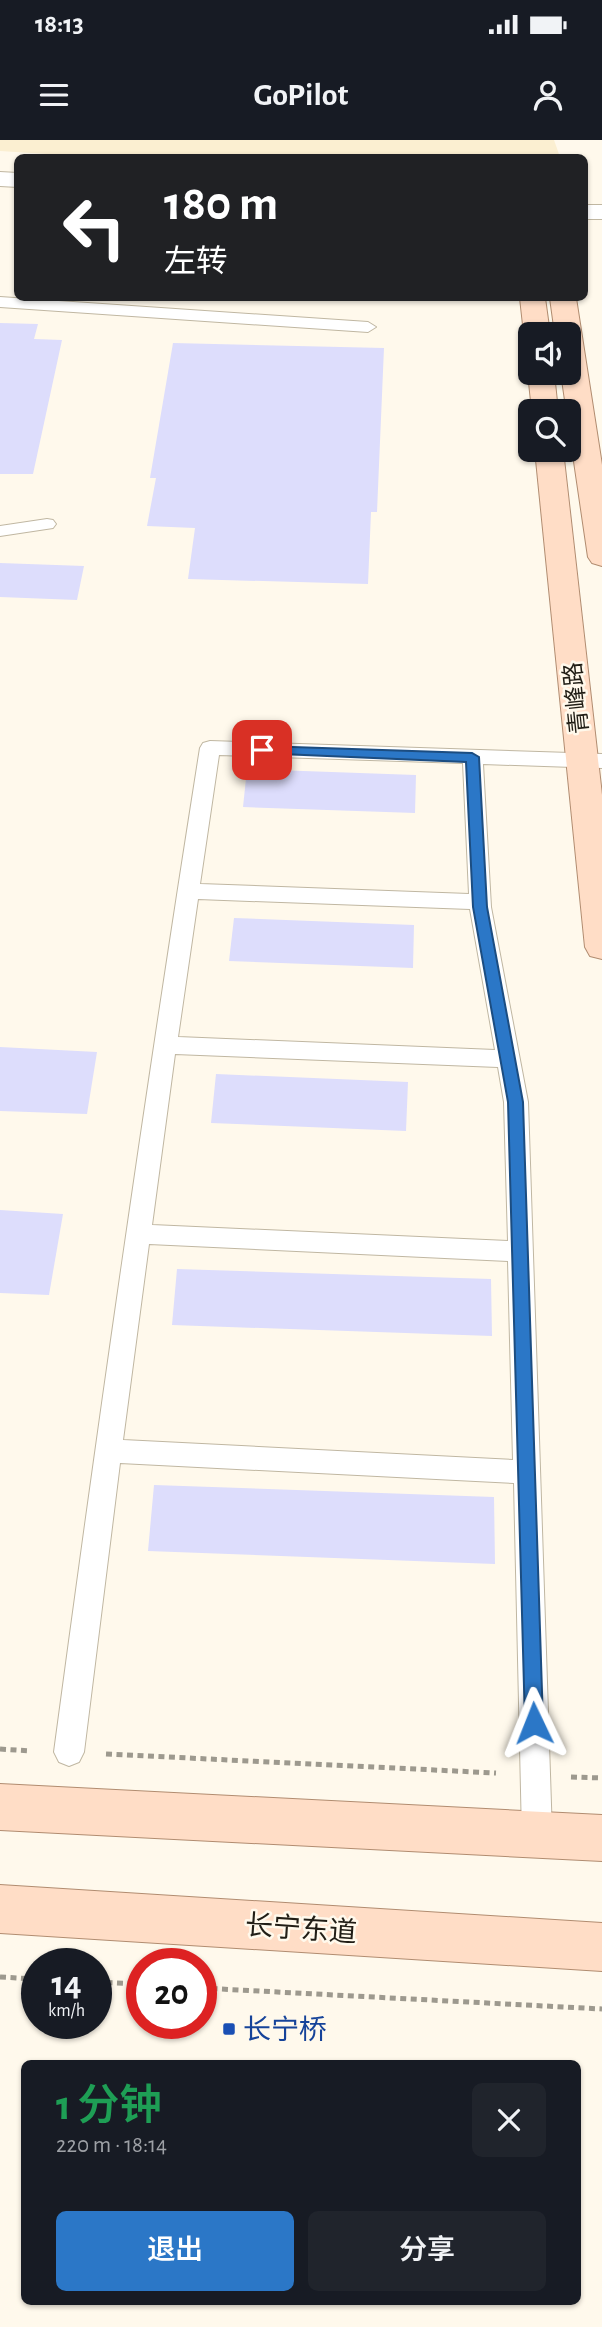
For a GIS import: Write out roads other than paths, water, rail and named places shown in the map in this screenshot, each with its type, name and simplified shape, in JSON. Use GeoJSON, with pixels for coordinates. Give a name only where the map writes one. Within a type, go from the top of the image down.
{"type":"FeatureCollection","features":[{"type":"Feature","properties":{"kind":"main road"},"geometry":{"type":"LineString","coordinates":[[533,301],[536,322]]}},
{"type":"Feature","properties":{"kind":"main road"},"geometry":{"type":"LineString","coordinates":[[563,301],[567,322]]}},
{"type":"Feature","properties":{"kind":"main road"},"geometry":{"type":"LineString","coordinates":[[576,385],[602,557]]}},
{"type":"Feature","properties":{"kind":"main road","name":"青峰路"},"geometry":{"type":"LineString","coordinates":[[550,462],[602,947]]}},
{"type":"Feature","properties":{"kind":"main road"},"geometry":{"type":"LineString","coordinates":[[0,1807],[602,1838]]}},
{"type":"Feature","properties":{"kind":"main road","name":"长宁东道"},"geometry":{"type":"LineString","coordinates":[[0,1909],[602,1947]]}},
{"type":"Feature","properties":{"kind":"lane"},"geometry":{"type":"LineString","coordinates":[[0,302],[368,327]]}},
{"type":"Feature","properties":{"kind":"lane"},"geometry":{"type":"LineString","coordinates":[[0,531],[47,524]]}},
{"type":"Feature","properties":{"kind":"lane"},"geometry":{"type":"LineString","coordinates":[[69,1752],[107,1451],[164,1045],[210,748],[602,761]]}},
{"type":"Feature","properties":{"kind":"lane"},"geometry":{"type":"LineString","coordinates":[[472,757],[480,902],[516,1102],[537,1835]]}},
{"type":"Feature","properties":{"kind":"lane"},"geometry":{"type":"LineString","coordinates":[[188,891],[480,902]]}},
{"type":"Feature","properties":{"kind":"lane"},"geometry":{"type":"LineString","coordinates":[[164,1045],[508,1059]]}},
{"type":"Feature","properties":{"kind":"lane"},"geometry":{"type":"LineString","coordinates":[[139,1234],[520,1252]]}},
{"type":"Feature","properties":{"kind":"lane"},"geometry":{"type":"LineString","coordinates":[[107,1451],[527,1472]]}},
{"type":"Feature","properties":{"kind":"place","name":"长宁桥"},"geometry":{"type":"Point","coordinates":[229,2029]}}]}
